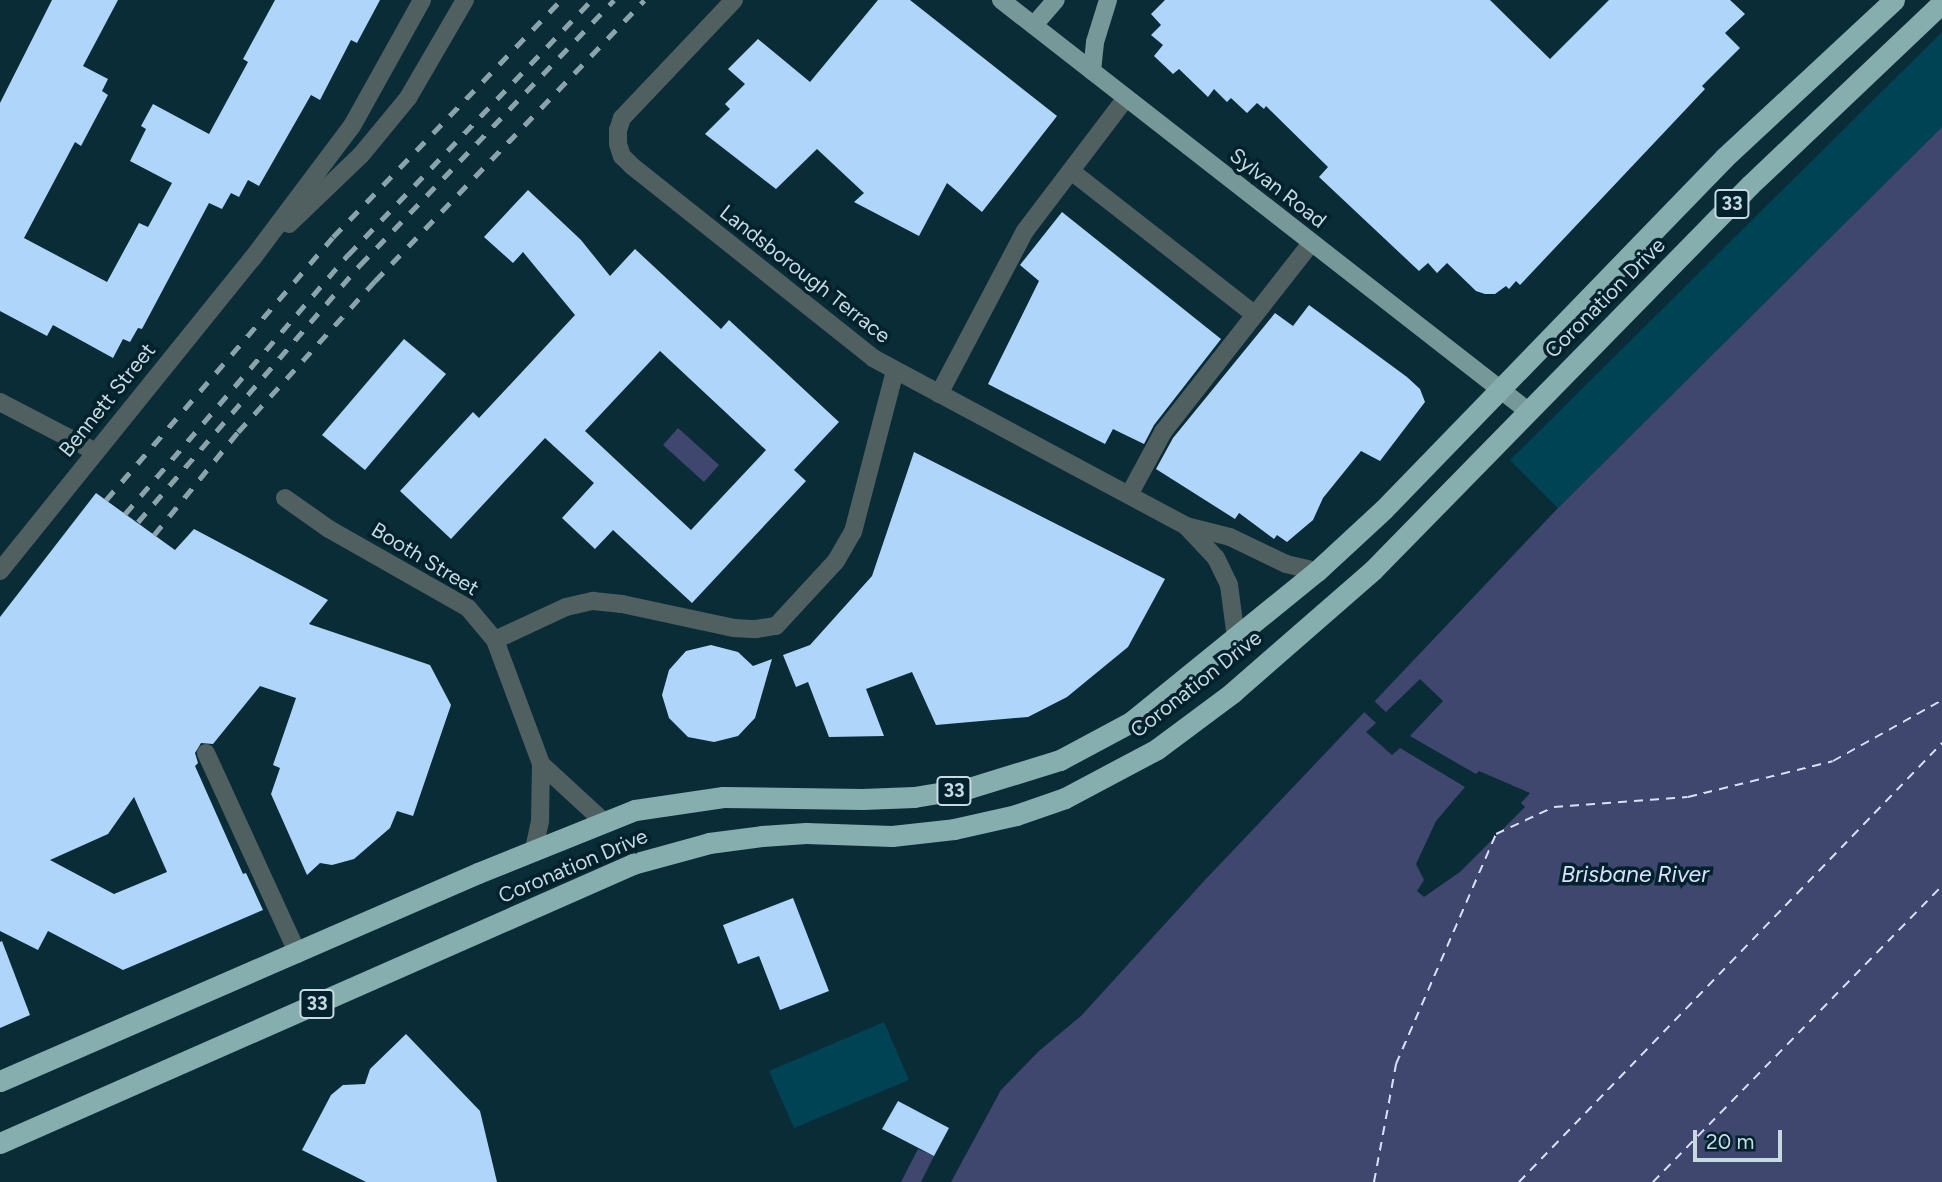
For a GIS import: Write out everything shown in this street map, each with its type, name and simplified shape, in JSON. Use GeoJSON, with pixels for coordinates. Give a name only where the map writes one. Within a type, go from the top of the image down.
{"type":"FeatureCollection","features":[{"type":"Feature","properties":{"kind":"highway","name":"Coronation Drive"},"geometry":{"type":"LineString","coordinates":[[0,1081],[534,850],[635,810],[723,797],[862,799],[914,797],[969,789],[1060,760],[1131,722],[1317,571],[1393,500],[1498,388],[1734,149],[1894,0]]}},
{"type":"Feature","properties":{"kind":"highway","name":"Coronation Drive"},"geometry":{"type":"LineString","coordinates":[[0,1143],[633,864],[709,843],[762,836],[892,836],[954,829],[1016,816],[1065,798],[1157,749],[1232,693],[1391,553],[1750,185],[1942,3]]}},
{"type":"Feature","properties":{"kind":"main road"},"geometry":{"type":"LineString","coordinates":[[1034,25],[1056,0]]}},
{"type":"Feature","properties":{"kind":"main road"},"geometry":{"type":"LineString","coordinates":[[1092,71],[1095,42],[1108,0]]}},
{"type":"Feature","properties":{"kind":"main road","name":"Sylvan Road"},"geometry":{"type":"LineString","coordinates":[[1008,2],[1126,98],[1528,411]]}},
{"type":"Feature","properties":{"kind":"street","name":"Bennett Street"},"geometry":{"type":"LineString","coordinates":[[0,571],[94,451],[252,259],[357,118],[422,0]]}},
{"type":"Feature","properties":{"kind":"street","name":"Bennett Street"},"geometry":{"type":"LineString","coordinates":[[252,259],[381,132],[421,80],[465,0]]}},
{"type":"Feature","properties":{"kind":"street","name":"Landsborough Terrace"},"geometry":{"type":"LineString","coordinates":[[734,0],[629,109],[618,130],[622,156],[853,345],[895,371],[1186,526],[1230,537],[1286,564],[1317,571]]}},
{"type":"Feature","properties":{"kind":"street"},"geometry":{"type":"LineString","coordinates":[[939,394],[1025,231],[1126,98]]}},
{"type":"Feature","properties":{"kind":"street"},"geometry":{"type":"LineString","coordinates":[[1071,171],[1254,314]]}},
{"type":"Feature","properties":{"kind":"street"},"geometry":{"type":"LineString","coordinates":[[1129,495],[1163,432],[1311,243]]}},
{"type":"Feature","properties":{"kind":"street"},"geometry":{"type":"LineString","coordinates":[[495,640],[566,607],[593,601],[622,604],[734,628],[756,629],[776,625],[836,561],[853,532],[895,371]]}},
{"type":"Feature","properties":{"kind":"street"},"geometry":{"type":"LineString","coordinates":[[0,402],[94,451]]}},
{"type":"Feature","properties":{"kind":"street","name":"Booth Street"},"geometry":{"type":"LineString","coordinates":[[285,498],[328,529],[468,608],[495,640],[541,764],[540,821],[534,850]]}},
{"type":"Feature","properties":{"kind":"street","name":"Landsborough Terrace"},"geometry":{"type":"LineString","coordinates":[[1186,526],[1216,558],[1229,585],[1236,638]]}},
{"type":"Feature","properties":{"kind":"street"},"geometry":{"type":"LineString","coordinates":[[206,753],[298,954]]}},
{"type":"Feature","properties":{"kind":"street","name":"Booth Street"},"geometry":{"type":"LineString","coordinates":[[541,764],[603,821]]}},
{"type":"Feature","properties":{"kind":"shaded area"},"geometry":{"type":"Polygon","coordinates":[[[1942,32],[1942,127],[1558,508],[1510,460],[1942,32]]]}},
{"type":"Feature","properties":{"kind":"shaded area"},"geometry":{"type":"Polygon","coordinates":[[[884,1022],[909,1080],[794,1128],[769,1071],[884,1022]]]}},
{"type":"Feature","properties":{"kind":"water","name":"Brisbane River"},"geometry":{"type":"Polygon","coordinates":[[[1942,127],[1942,1182],[951,1182],[1001,1090],[1039,1051],[1081,1016],[1205,880],[1558,508],[1942,127]]]}},
{"type":"Feature","properties":{"kind":"water"},"geometry":{"type":"Polygon","coordinates":[[[678,428],[719,465],[704,482],[663,445],[678,428]]]}},
{"type":"Feature","properties":{"kind":"water"},"geometry":{"type":"Polygon","coordinates":[[[918,1149],[934,1156],[921,1182],[901,1182],[918,1149]]]}},
{"type":"Feature","properties":{"kind":"pier"},"geometry":{"type":"Polygon","coordinates":[[[1420,679],[1443,701],[1410,736],[1476,774],[1479,771],[1530,793],[1521,803],[1525,807],[1460,872],[1424,897],[1417,891],[1424,880],[1416,864],[1436,821],[1465,787],[1400,748],[1392,755],[1366,732],[1376,723],[1362,710],[1372,699],[1386,712],[1420,679]]]}},
{"type":"Feature","properties":{"kind":"building"},"geometry":{"type":"Polygon","coordinates":[[[52,0],[118,0],[83,66],[108,79],[102,91],[108,95],[81,146],[75,142],[24,238],[107,282],[139,223],[148,227],[172,183],[130,161],[146,129],[141,126],[153,104],[209,134],[248,62],[243,59],[275,0],[380,0],[357,43],[351,40],[320,100],[311,95],[259,186],[248,180],[239,197],[231,193],[222,209],[209,203],[142,329],[138,328],[130,342],[123,339],[113,358],[53,325],[47,336],[0,311],[0,103],[52,0]]]}},
{"type":"Feature","properties":{"kind":"building"},"geometry":{"type":"Polygon","coordinates":[[[878,0],[910,0],[1057,116],[982,212],[947,183],[919,236],[854,202],[864,193],[817,149],[776,189],[705,134],[730,109],[725,104],[745,84],[728,69],[758,39],[810,82],[878,0]]]}},
{"type":"Feature","properties":{"kind":"building"},"geometry":{"type":"Polygon","coordinates":[[[1165,0],[1490,0],[1550,59],[1609,0],[1730,0],[1745,14],[1725,33],[1740,48],[1702,86],[1705,89],[1520,285],[1516,281],[1509,289],[1506,286],[1495,294],[1485,294],[1476,291],[1447,263],[1437,273],[1428,263],[1419,271],[1319,177],[1328,167],[1266,106],[1264,109],[1257,103],[1247,113],[1231,98],[1227,102],[1214,89],[1208,97],[1179,69],[1173,74],[1154,56],[1163,45],[1151,35],[1161,25],[1151,14],[1165,0]]]}},
{"type":"Feature","properties":{"kind":"building"},"geometry":{"type":"Polygon","coordinates":[[[528,190],[581,240],[610,276],[635,249],[721,329],[729,320],[839,422],[794,470],[806,481],[692,603],[613,530],[595,549],[562,518],[594,483],[545,438],[451,539],[400,491],[473,412],[479,418],[575,315],[523,252],[513,263],[484,237],[528,190]],[[660,351],[585,431],[691,530],[766,450],[660,351]]]}},
{"type":"Feature","properties":{"kind":"building"},"geometry":{"type":"Polygon","coordinates":[[[1062,212],[1221,339],[1154,425],[1144,444],[1113,429],[1105,444],[988,384],[1039,281],[1020,265],[1062,212]]]}},
{"type":"Feature","properties":{"kind":"building"},"geometry":{"type":"Polygon","coordinates":[[[1309,305],[1407,377],[1420,389],[1425,402],[1380,461],[1361,451],[1323,498],[1313,520],[1287,542],[1277,535],[1274,539],[1239,513],[1235,519],[1156,469],[1173,438],[1275,313],[1293,326],[1309,305]]]}},
{"type":"Feature","properties":{"kind":"building"},"geometry":{"type":"Polygon","coordinates":[[[404,339],[446,374],[365,470],[322,435],[404,339]]]}},
{"type":"Feature","properties":{"kind":"building"},"geometry":{"type":"Polygon","coordinates":[[[914,452],[1165,579],[1128,647],[1067,697],[1028,717],[936,725],[912,672],[866,689],[884,736],[829,737],[808,682],[796,687],[783,655],[810,645],[872,576],[914,452]]]}},
{"type":"Feature","properties":{"kind":"building"},"geometry":{"type":"Polygon","coordinates":[[[96,493],[175,550],[194,529],[328,600],[309,624],[430,665],[451,705],[413,816],[397,811],[390,828],[354,859],[332,865],[320,863],[307,875],[271,794],[280,768],[273,765],[296,698],[260,686],[213,744],[201,743],[195,753],[198,763],[195,766],[243,874],[246,873],[263,910],[123,970],[48,931],[38,950],[0,931],[0,617],[96,493]],[[134,797],[108,834],[50,860],[114,894],[167,872],[134,797]]]}},
{"type":"Feature","properties":{"kind":"building"},"geometry":{"type":"Polygon","coordinates":[[[711,645],[738,652],[753,666],[772,659],[755,718],[738,736],[714,742],[688,737],[669,718],[662,695],[669,670],[686,651],[711,645]]]}},
{"type":"Feature","properties":{"kind":"building"},"geometry":{"type":"Polygon","coordinates":[[[793,898],[829,991],[780,1010],[759,956],[738,964],[723,925],[793,898]]]}},
{"type":"Feature","properties":{"kind":"building"},"geometry":{"type":"Polygon","coordinates":[[[2,941],[30,1015],[0,1028],[0,942],[2,941]]]}},
{"type":"Feature","properties":{"kind":"building"},"geometry":{"type":"Polygon","coordinates":[[[406,1034],[480,1111],[497,1182],[366,1182],[302,1150],[331,1095],[343,1085],[365,1084],[370,1069],[406,1034]]]}},
{"type":"Feature","properties":{"kind":"building"},"geometry":{"type":"Polygon","coordinates":[[[898,1101],[949,1128],[934,1156],[882,1129],[898,1101]]]}},
{"type":"Feature","properties":{"kind":"ferry route"},"geometry":{"type":"LineString","coordinates":[[1374,1182],[1396,1064],[1496,834],[1554,807],[1688,797],[1833,761],[1942,700]]}},
{"type":"Feature","properties":{"kind":"ferry route"},"geometry":{"type":"LineString","coordinates":[[1519,1182],[1942,743]]}},
{"type":"Feature","properties":{"kind":"ferry route"},"geometry":{"type":"LineString","coordinates":[[1653,1182],[1942,886]]}},
{"type":"Feature","properties":{"kind":"railway"},"geometry":{"type":"LineString","coordinates":[[106,500],[333,237],[561,0]]}},
{"type":"Feature","properties":{"kind":"railway"},"geometry":{"type":"LineString","coordinates":[[125,514],[348,255],[592,0]]}},
{"type":"Feature","properties":{"kind":"railway"},"geometry":{"type":"LineString","coordinates":[[138,522],[360,265],[614,0]]}},
{"type":"Feature","properties":{"kind":"railway"},"geometry":{"type":"LineString","coordinates":[[154,535],[238,432],[375,281],[644,0]]}}]}
